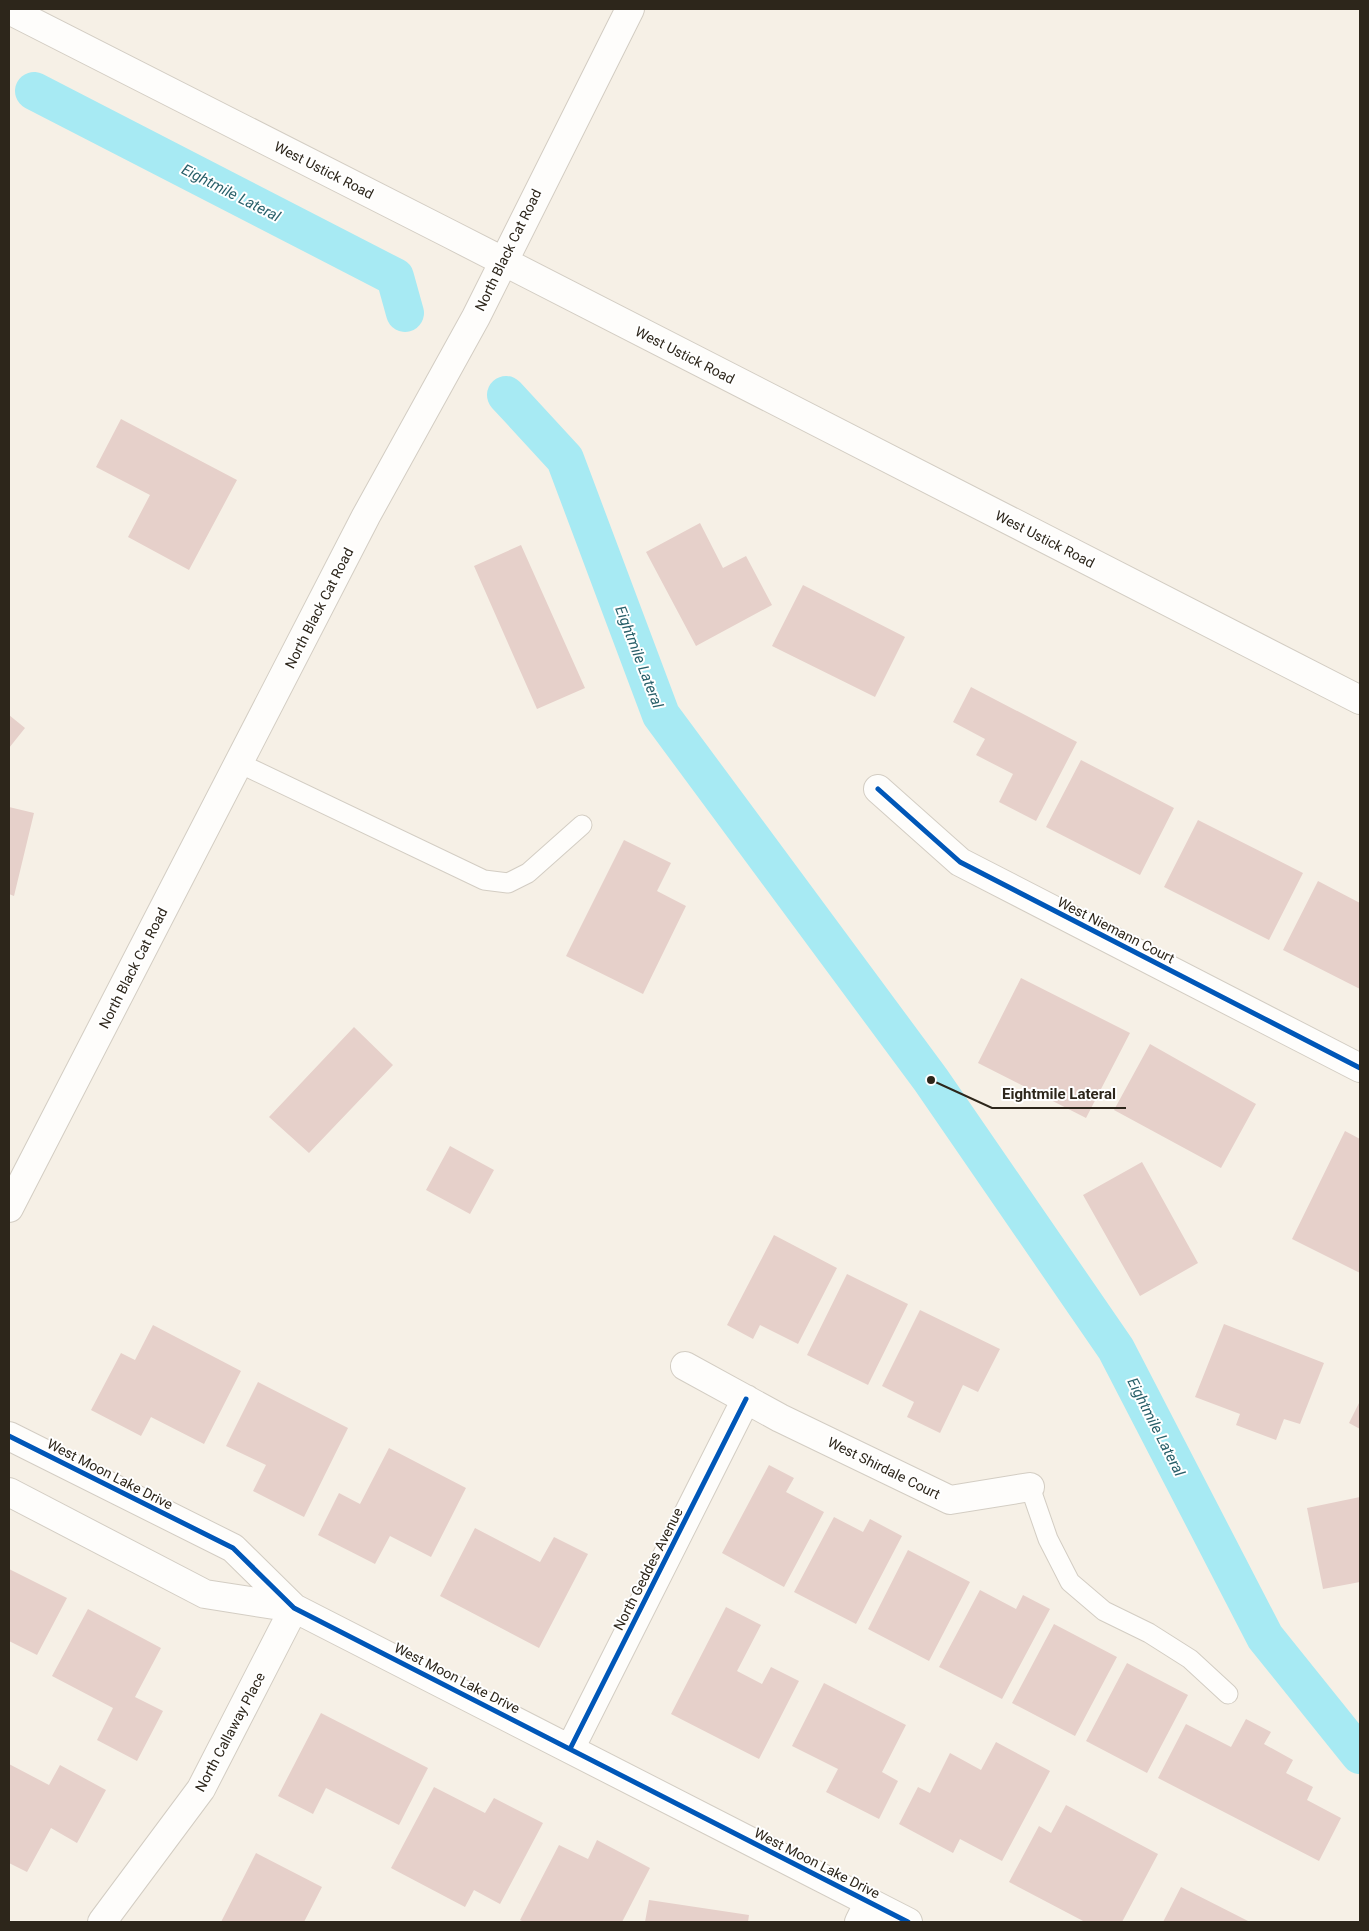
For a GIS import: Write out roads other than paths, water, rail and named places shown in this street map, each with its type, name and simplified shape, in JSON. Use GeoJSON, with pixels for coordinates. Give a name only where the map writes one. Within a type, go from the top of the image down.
{"type":"FeatureCollection","features":[{"type":"Feature","properties":{"kind":"street","name":"North Black Cat Road"},"geometry":{"type":"LineString","coordinates":[[9,1208],[371,508],[476,317],[502,261],[630,9]]}},
{"type":"Feature","properties":{"kind":"street","name":"West Ustick Road"},"geometry":{"type":"LineString","coordinates":[[9,10],[1360,700]]}},
{"type":"Feature","properties":{"kind":"street","name":"West Niemann Court"},"geometry":{"type":"LineString","coordinates":[[878,789],[960,862],[1360,1068]]}},
{"type":"Feature","properties":{"kind":"street","name":"West Shirdale Court"},"geometry":{"type":"LineString","coordinates":[[685,1366],[780,1418],[950,1500],[1030,1487]]}},
{"type":"Feature","properties":{"kind":"street","name":"North Geddes Avenue"},"geometry":{"type":"LineString","coordinates":[[570,1749],[746,1399]]}},
{"type":"Feature","properties":{"kind":"street","name":"West Moon Lake Drive"},"geometry":{"type":"LineString","coordinates":[[9,1436],[233,1548],[294,1608],[570,1749],[864,1912],[908,1922]]}},
{"type":"Feature","properties":{"kind":"street","name":"West Moon Lake Drive"},"geometry":{"type":"LineString","coordinates":[[9,1492],[206,1594],[294,1608]]}},
{"type":"Feature","properties":{"kind":"street","name":"North Callaway Place"},"geometry":{"type":"LineString","coordinates":[[102,1922],[201,1789],[294,1608]]}},
{"type":"Feature","properties":{"kind":"lane"},"geometry":{"type":"LineString","coordinates":[[239,763],[484,880],[508,883],[528,873],[582,824]]}},
{"type":"Feature","properties":{"kind":"lane"},"geometry":{"type":"LineString","coordinates":[[1030,1487],[1048,1539],[1070,1582],[1104,1611],[1149,1633],[1190,1659],[1228,1694]]}},
{"type":"Feature","properties":{"kind":"waterway","name":"Eightmile Lateral"},"geometry":{"type":"LineString","coordinates":[[34,91],[395,277],[405,313]]}},
{"type":"Feature","properties":{"kind":"waterway","name":"Eightmile Lateral"},"geometry":{"type":"LineString","coordinates":[[506,395],[565,459],[661,715],[931,1080],[1116,1349],[1265,1637],[1360,1755]]}},
{"type":"Feature","properties":{"kind":"place","name":"Eightmile Lateral"},"geometry":{"type":"Point","coordinates":[931,1080]}}]}
